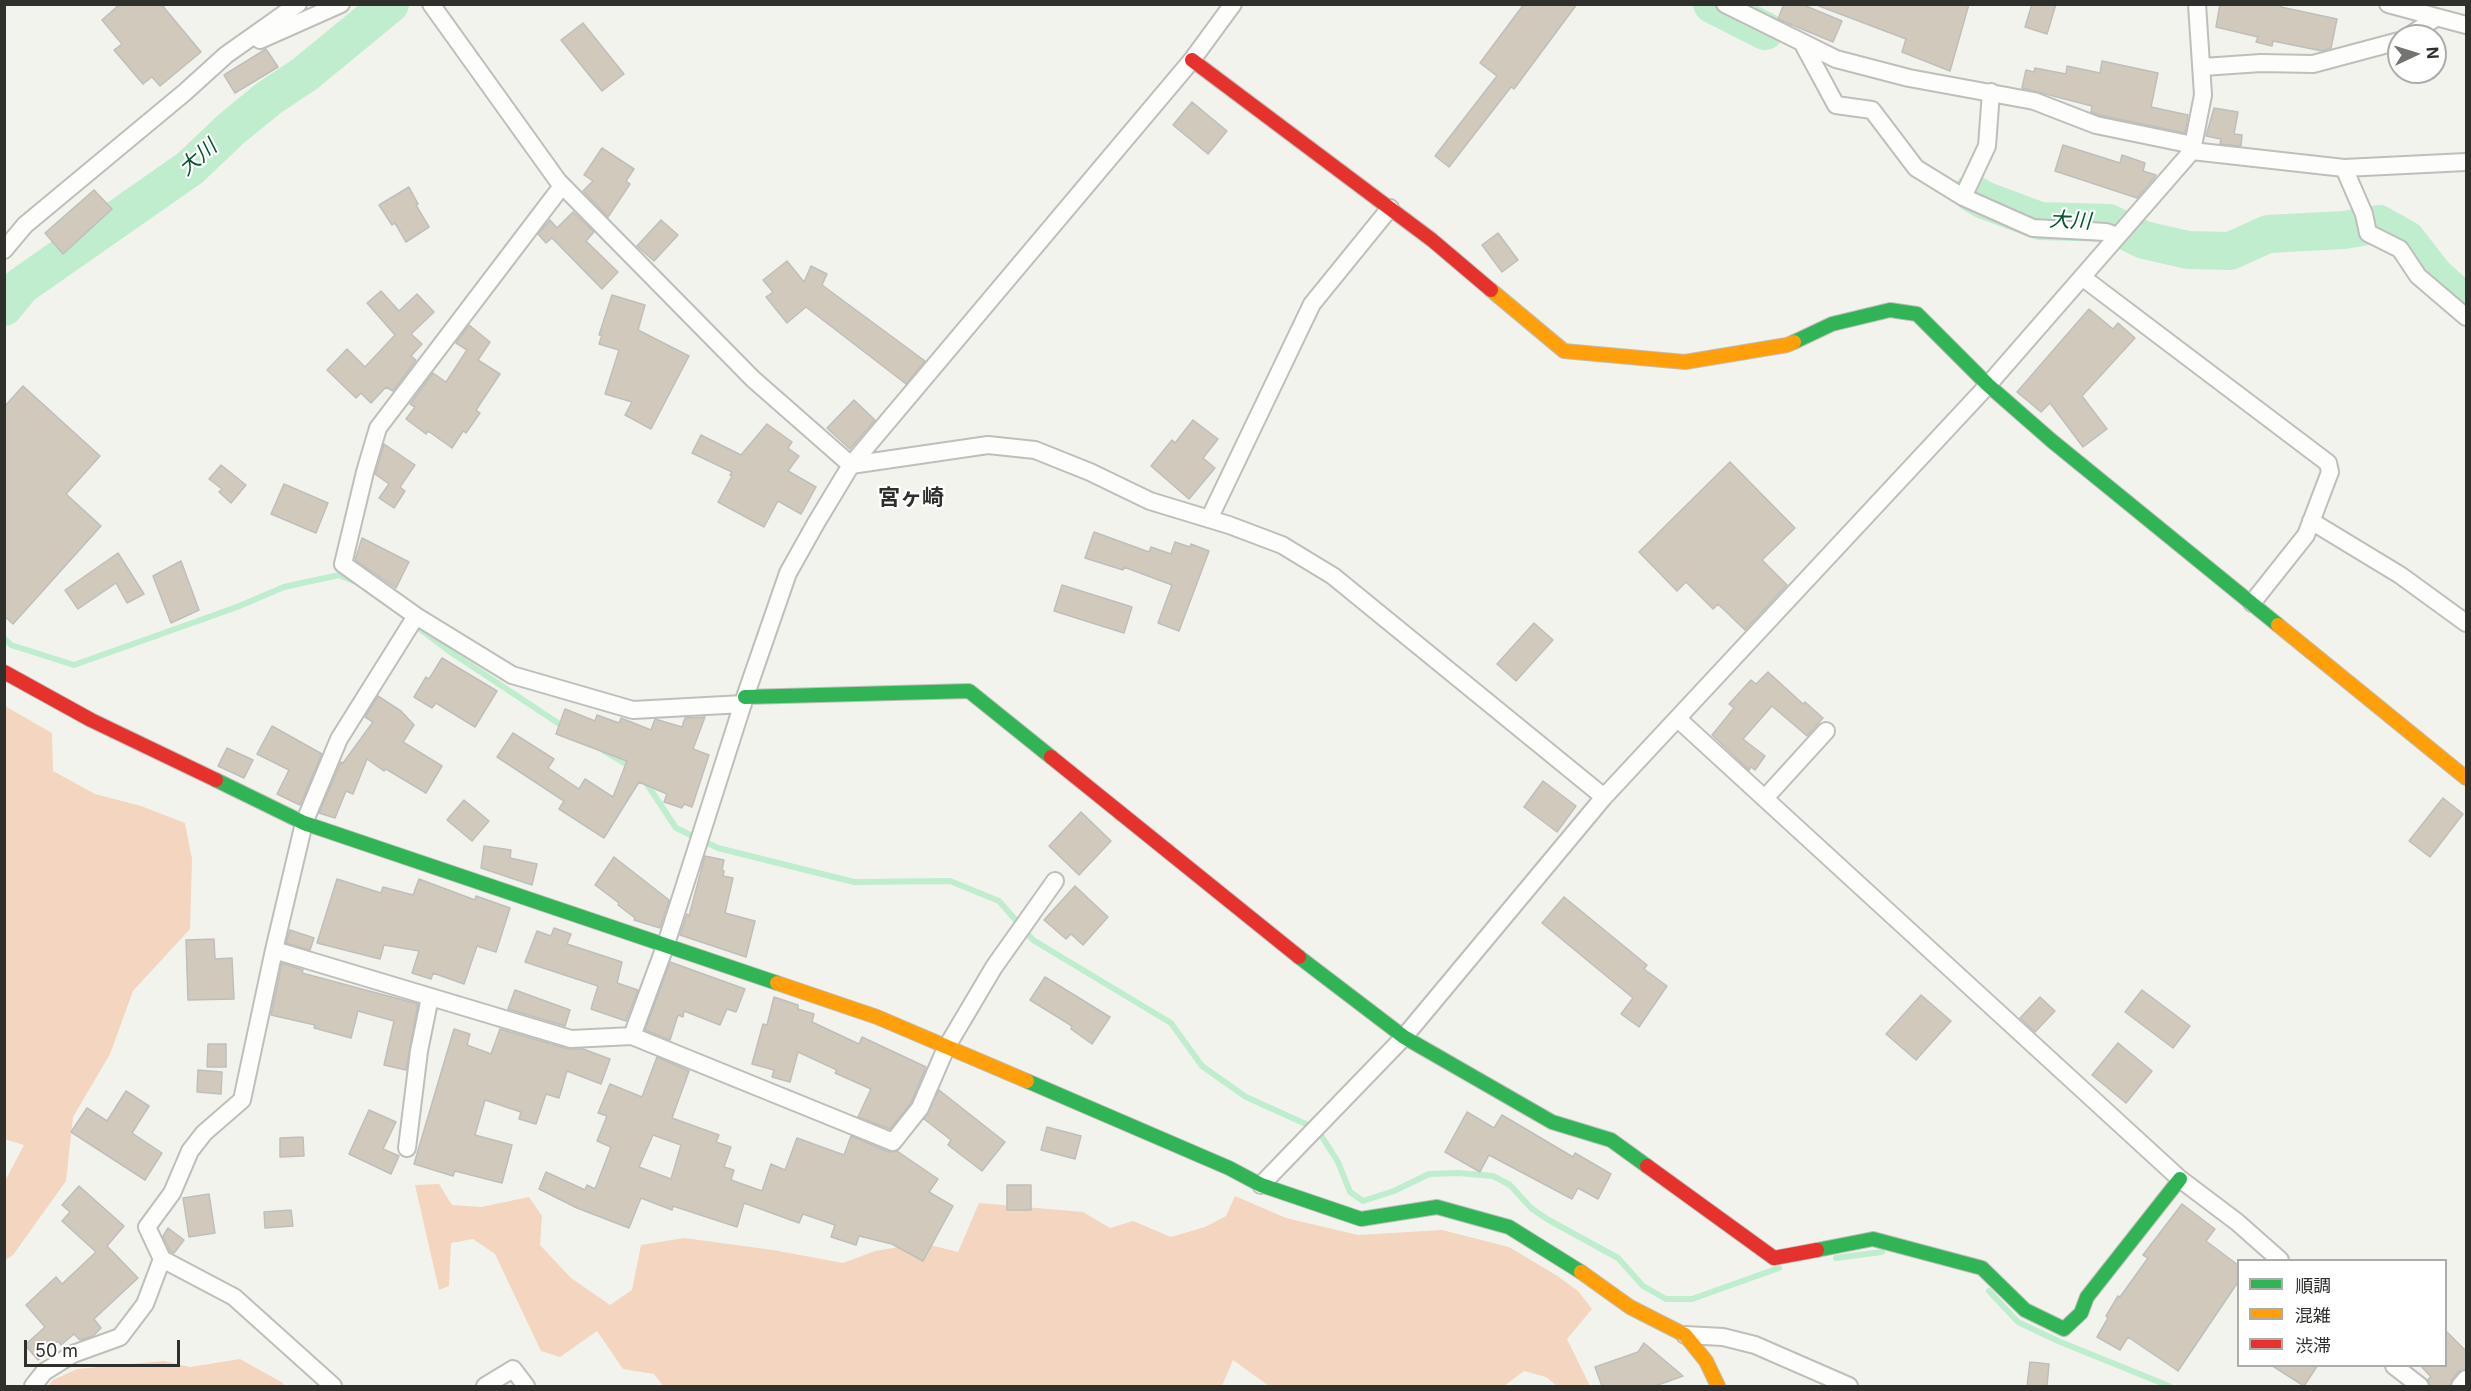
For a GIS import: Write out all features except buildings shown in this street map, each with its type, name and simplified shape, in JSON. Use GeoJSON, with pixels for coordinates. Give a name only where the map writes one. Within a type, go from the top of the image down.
{"type":"FeatureCollection","features":[{"type":"Feature","properties":{"kind":"street"},"geometry":{"type":"LineString","coordinates":[[4,250],[25,225],[226,55],[298,4]]}},
{"type":"Feature","properties":{"kind":"street"},"geometry":{"type":"LineString","coordinates":[[226,55],[341,4]]}},
{"type":"Feature","properties":{"kind":"street"},"geometry":{"type":"LineString","coordinates":[[431,4],[562,186],[753,379],[851,465],[988,446],[1035,450],[1090,472],[1150,501],[1282,545],[1333,576],[1604,797]]}},
{"type":"Feature","properties":{"kind":"street"},"geometry":{"type":"LineString","coordinates":[[632,1036],[666,944],[744,700],[788,573],[851,465],[1192,60],[1233,4]]}},
{"type":"Feature","properties":{"kind":"street"},"geometry":{"type":"LineString","coordinates":[[1725,4],[1836,59],[1888,72],[2034,101],[2096,125],[2192,148],[2344,168],[2466,162]]}},
{"type":"Feature","properties":{"kind":"street"},"geometry":{"type":"LineString","coordinates":[[1261,1185],[1404,1036],[1604,797],[1988,385],[2192,148],[2203,95],[2203,67],[2197,4]]}},
{"type":"Feature","properties":{"kind":"street"},"geometry":{"type":"LineString","coordinates":[[2388,4],[2466,25]]}},
{"type":"Feature","properties":{"kind":"street"},"geometry":{"type":"LineString","coordinates":[[2427,24],[2437,17]]}},
{"type":"Feature","properties":{"kind":"street"},"geometry":{"type":"LineString","coordinates":[[1803,44],[1836,105],[1872,110],[1916,168],[1962,197],[2033,228],[2106,232],[2117,236]]}},
{"type":"Feature","properties":{"kind":"street"},"geometry":{"type":"LineString","coordinates":[[2203,67],[2261,63],[2313,64],[2387,44]]}},
{"type":"Feature","properties":{"kind":"street"},"geometry":{"type":"LineString","coordinates":[[1192,60],[1432,240],[1564,351],[1685,362],[1787,345],[1832,324],[1890,310],[1917,314],[1988,385],[2052,441],[2466,778]]}},
{"type":"Feature","properties":{"kind":"street"},"geometry":{"type":"LineString","coordinates":[[1962,197],[1987,146],[1991,92]]}},
{"type":"Feature","properties":{"kind":"street"},"geometry":{"type":"LineString","coordinates":[[2344,168],[2364,214],[2368,233],[2400,249],[2418,276],[2466,317]]}},
{"type":"Feature","properties":{"kind":"street"},"geometry":{"type":"LineString","coordinates":[[562,186],[378,428],[343,564],[416,616],[512,675],[633,710],[744,700],[969,691],[1314,969],[1404,1036],[1552,1122],[1611,1140],[1774,1258],[1873,1239],[1982,1268],[2025,1310],[2064,1329],[2081,1313],[2087,1297],[2180,1179]]}},
{"type":"Feature","properties":{"kind":"street"},"geometry":{"type":"LineString","coordinates":[[1209,519],[1312,304],[1390,208]]}},
{"type":"Feature","properties":{"kind":"street"},"geometry":{"type":"LineString","coordinates":[[2082,277],[2328,463],[2330,472],[2306,536],[2252,603]]}},
{"type":"Feature","properties":{"kind":"street"},"geometry":{"type":"LineString","coordinates":[[2311,521],[2400,575],[2466,623]]}},
{"type":"Feature","properties":{"kind":"street"},"geometry":{"type":"LineString","coordinates":[[333,1386],[234,1297],[162,1259],[147,1227],[172,1193],[190,1151],[204,1133],[242,1100],[304,823],[339,739],[416,616]]}},
{"type":"Feature","properties":{"kind":"street"},"geometry":{"type":"LineString","coordinates":[[4,672],[90,720],[304,823],[877,1017],[1229,1168],[1261,1185],[1361,1219],[1437,1208],[1509,1227],[1589,1277],[1630,1307],[1685,1335],[1723,1337],[1755,1345],[1850,1386]]}},
{"type":"Feature","properties":{"kind":"street"},"geometry":{"type":"LineString","coordinates":[[1678,719],[2180,1179],[2237,1222],[2279,1259]]}},
{"type":"Feature","properties":{"kind":"street"},"geometry":{"type":"LineString","coordinates":[[1765,798],[1826,731]]}},
{"type":"Feature","properties":{"kind":"street"},"geometry":{"type":"LineString","coordinates":[[274,950],[571,1039],[632,1036],[893,1142],[920,1108],[946,1048],[994,967],[1055,881]]}},
{"type":"Feature","properties":{"kind":"street"},"geometry":{"type":"LineString","coordinates":[[407,1148],[419,1051],[430,997]]}},
{"type":"Feature","properties":{"kind":"street"},"geometry":{"type":"LineString","coordinates":[[33,1386],[44,1372],[73,1354],[120,1337],[145,1304],[162,1259]]}},
{"type":"Feature","properties":{"kind":"street"},"geometry":{"type":"LineString","coordinates":[[1685,1335],[1706,1361],[1718,1386]]}},
{"type":"Feature","properties":{"kind":"street"},"geometry":{"type":"LineString","coordinates":[[2396,1367],[2420,1386]]}},
{"type":"Feature","properties":{"kind":"street"},"geometry":{"type":"LineString","coordinates":[[485,1386],[513,1369],[526,1386]]}},
{"type":"Feature","properties":{"kind":"street"},"geometry":{"type":"LineString","coordinates":[[2460,1386],[2466,1379]]}},
{"type":"Feature","properties":{"kind":"shaded area"},"geometry":{"type":"Polygon","coordinates":[[[5,706],[52,733],[53,771],[95,794],[141,806],[185,823],[192,859],[190,929],[133,991],[110,1054],[73,1117],[66,1181],[13,1255],[5,1260],[5,1181],[24,1145],[4,1139],[5,706]]]}},
{"type":"Feature","properties":{"kind":"shaded area"},"geometry":{"type":"Polygon","coordinates":[[[439,1184],[452,1205],[481,1207],[529,1197],[542,1216],[540,1245],[571,1278],[610,1305],[632,1290],[641,1245],[684,1238],[773,1250],[843,1263],[875,1251],[922,1243],[958,1252],[979,1203],[1083,1212],[1110,1228],[1133,1221],[1171,1237],[1205,1227],[1226,1216],[1235,1196],[1286,1218],[1358,1235],[1442,1230],[1509,1247],[1578,1291],[1592,1309],[1567,1339],[1590,1386],[1557,1386],[1546,1377],[1524,1371],[1504,1386],[1269,1386],[1233,1360],[1222,1386],[663,1386],[654,1374],[623,1369],[597,1331],[560,1357],[541,1351],[495,1254],[473,1239],[451,1243],[449,1286],[439,1290],[415,1185],[439,1184]]]}},
{"type":"Feature","properties":{"kind":"shaded area"},"geometry":{"type":"Polygon","coordinates":[[[240,1359],[283,1383],[284,1386],[48,1386],[53,1380],[77,1369],[164,1361],[190,1367],[240,1359]]]}},
{"type":"Feature","properties":{"kind":"waterway","name":"大川"},"geometry":{"type":"LineString","coordinates":[[4,307],[21,286],[190,168],[231,129],[269,98],[305,74],[390,4]]}},
{"type":"Feature","properties":{"kind":"waterway","name":"大川"},"geometry":{"type":"LineString","coordinates":[[1712,4],[1765,31]]}},
{"type":"Feature","properties":{"kind":"waterway","name":"大川"},"geometry":{"type":"LineString","coordinates":[[1972,193],[1984,200],[2040,221],[2109,223],[2144,240],[2188,250],[2230,251],[2268,234],[2344,230],[2379,224],[2406,239],[2434,275],[2466,304]]}},
{"type":"Feature","properties":{"kind":"waterway"},"geometry":{"type":"LineString","coordinates":[[4,638],[11,645],[74,665],[237,607],[284,587],[339,575],[356,582]]}},
{"type":"Feature","properties":{"kind":"waterway"},"geometry":{"type":"LineString","coordinates":[[412,623],[452,653],[564,727]]}},
{"type":"Feature","properties":{"kind":"waterway"},"geometry":{"type":"LineString","coordinates":[[604,751],[631,767]]}},
{"type":"Feature","properties":{"kind":"waterway"},"geometry":{"type":"LineString","coordinates":[[645,781],[676,828],[718,848],[854,882],[950,881],[999,901],[1033,940],[1171,1023],[1202,1066],[1246,1097],[1317,1129],[1338,1162],[1350,1192],[1363,1201],[1394,1191],[1429,1174],[1458,1173],[1493,1176],[1510,1185],[1531,1208],[1547,1219],[1618,1258],[1643,1286],[1666,1299],[1692,1299],[1779,1268]]}},
{"type":"Feature","properties":{"kind":"waterway"},"geometry":{"type":"LineString","coordinates":[[1836,1258],[1882,1252]]}},
{"type":"Feature","properties":{"kind":"waterway"},"geometry":{"type":"LineString","coordinates":[[1989,1291],[2018,1322],[2058,1341],[2169,1386]]}},
{"type":"Feature","properties":{"kind":"traffic: fast"},"geometry":{"type":"LineString","coordinates":[[1794,342],[1832,324],[1890,310],[1917,314],[1988,385],[2052,441],[2278,625]]}},
{"type":"Feature","properties":{"kind":"traffic: fast"},"geometry":{"type":"LineString","coordinates":[[745,697],[969,691],[1051,757]]}},
{"type":"Feature","properties":{"kind":"traffic: fast"},"geometry":{"type":"LineString","coordinates":[[216,780],[304,823],[777,983]]}},
{"type":"Feature","properties":{"kind":"traffic: fast"},"geometry":{"type":"LineString","coordinates":[[1299,957],[1404,1037],[1552,1122],[1611,1140],[1647,1166]]}},
{"type":"Feature","properties":{"kind":"traffic: fast"},"geometry":{"type":"LineString","coordinates":[[1027,1081],[1229,1168],[1261,1185],[1361,1219],[1437,1207],[1509,1227],[1581,1272]]}},
{"type":"Feature","properties":{"kind":"traffic: fast"},"geometry":{"type":"LineString","coordinates":[[1817,1250],[1873,1239],[1982,1268],[2025,1310],[2064,1329],[2081,1313],[2087,1297],[2180,1179]]}},
{"type":"Feature","properties":{"kind":"traffic: slow"},"geometry":{"type":"LineString","coordinates":[[1491,290],[1564,351],[1685,362],[1794,342]]}},
{"type":"Feature","properties":{"kind":"traffic: slow"},"geometry":{"type":"LineString","coordinates":[[2278,625],[2466,778]]}},
{"type":"Feature","properties":{"kind":"traffic: slow"},"geometry":{"type":"LineString","coordinates":[[777,983],[877,1017],[1027,1081]]}},
{"type":"Feature","properties":{"kind":"traffic: slow"},"geometry":{"type":"LineString","coordinates":[[1581,1272],[1630,1307],[1685,1335],[1706,1361],[1718,1386]]}},
{"type":"Feature","properties":{"kind":"traffic: jam"},"geometry":{"type":"LineString","coordinates":[[1192,60],[1432,240],[1491,290]]}},
{"type":"Feature","properties":{"kind":"traffic: jam"},"geometry":{"type":"LineString","coordinates":[[4,672],[91,720],[216,780]]}},
{"type":"Feature","properties":{"kind":"traffic: jam"},"geometry":{"type":"LineString","coordinates":[[1051,757],[1299,957]]}},
{"type":"Feature","properties":{"kind":"traffic: jam"},"geometry":{"type":"LineString","coordinates":[[1647,1166],[1774,1258],[1817,1250]]}},
{"type":"Feature","properties":{"kind":"district","name":"宮ヶ崎"},"geometry":{"type":"Point","coordinates":[911,498]}}]}
